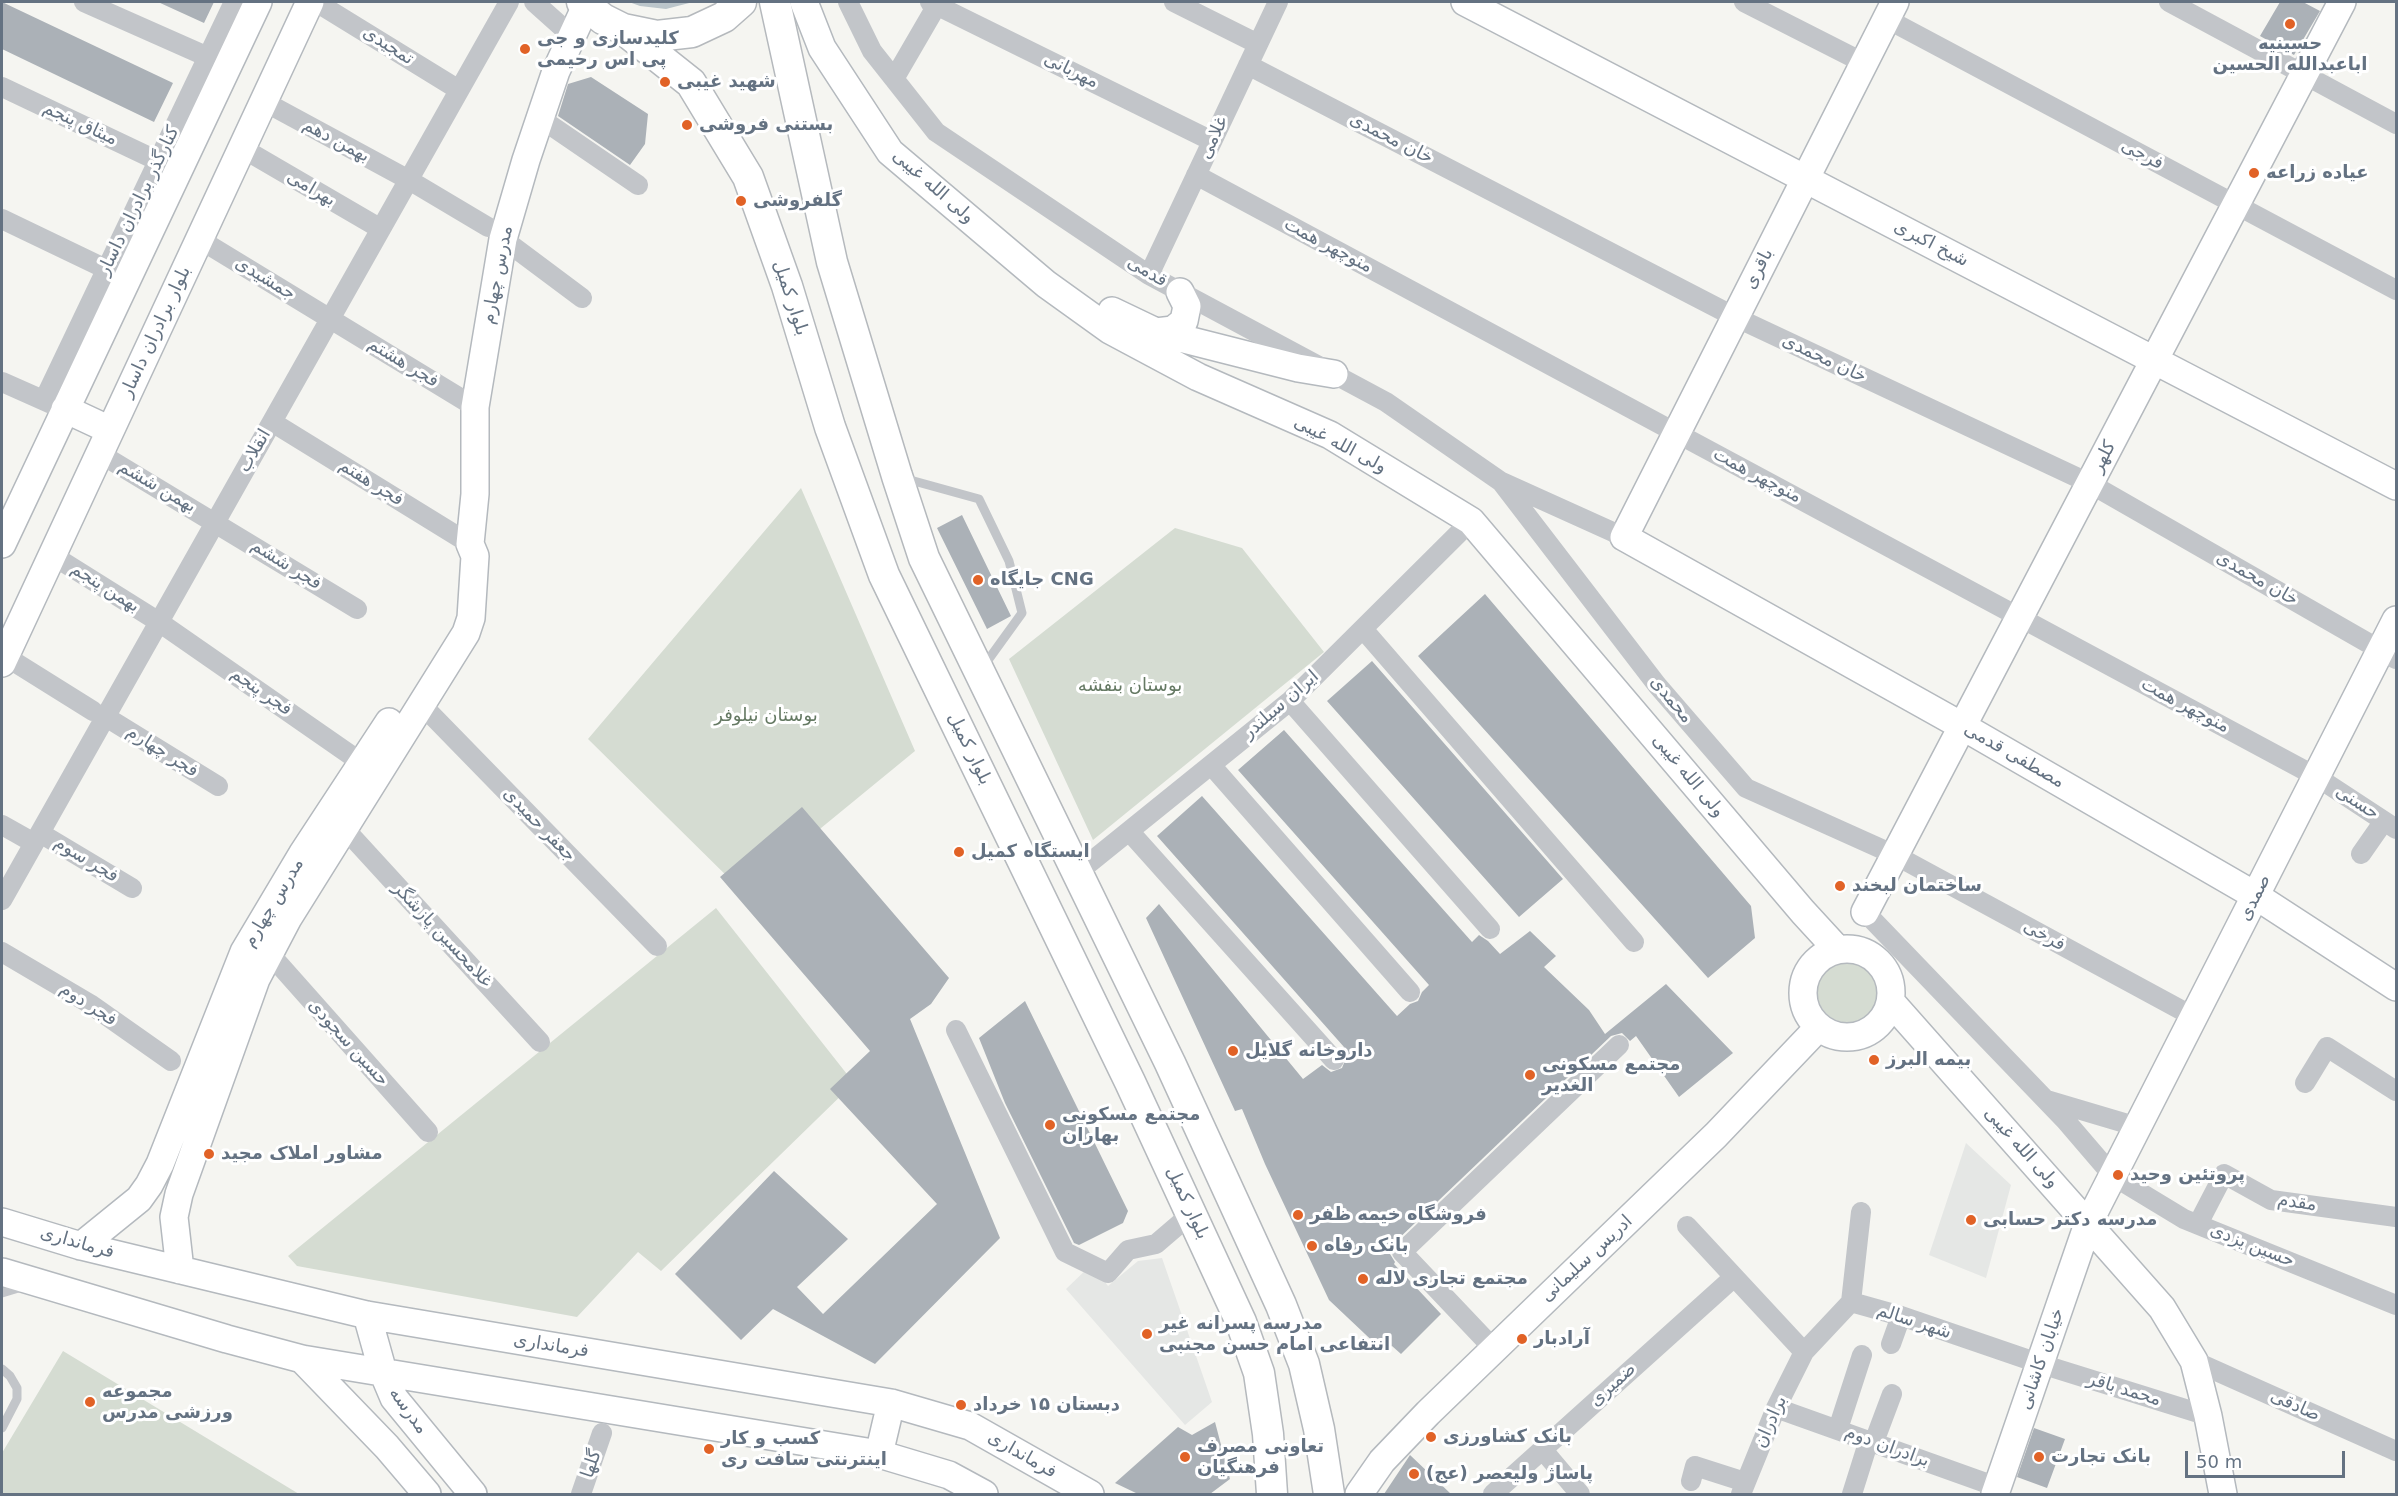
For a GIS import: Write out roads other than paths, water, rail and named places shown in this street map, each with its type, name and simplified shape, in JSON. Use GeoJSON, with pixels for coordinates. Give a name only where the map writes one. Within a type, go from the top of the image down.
{"type":"FeatureCollection","features":[{"type":"Feature","properties":{"kind":"main road"},"geometry":{"type":"LineString","coordinates":[[584,4],[603,20],[623,29],[657,36],[692,32],[724,17],[741,2]]}},
{"type":"Feature","properties":{"kind":"main road"},"geometry":{"type":"LineString","coordinates":[[775,2],[832,262],[924,558],[1170,1064],[1281,1305],[1304,1364],[1318,1429],[1325,1485]]}},
{"type":"Feature","properties":{"kind":"main road","name":"بلوار کمیل"},"geometry":{"type":"LineString","coordinates":[[623,29],[691,83],[748,177],[787,286],[830,427],[884,575],[1130,1082],[1241,1322],[1259,1373],[1268,1434],[1267,1486]]}},
{"type":"Feature","properties":{"kind":"street"},"geometry":{"type":"LineString","coordinates":[[84,2],[208,57]]}},
{"type":"Feature","properties":{"kind":"street","name":"کنارگذر برادران داسار"},"geometry":{"type":"LineString","coordinates":[[54,405],[106,269],[234,2]]}},
{"type":"Feature","properties":{"kind":"street"},"geometry":{"type":"LineString","coordinates":[[2,544],[9,509],[54,405],[258,2]]}},
{"type":"Feature","properties":{"kind":"street","name":"بلوار برادران داسار"},"geometry":{"type":"LineString","coordinates":[[3,659],[310,2]]}},
{"type":"Feature","properties":{"kind":"street","name":"تمجیدی"},"geometry":{"type":"LineString","coordinates":[[316,2],[459,90]]}},
{"type":"Feature","properties":{"kind":"street","name":"انقلاب"},"geometry":{"type":"LineString","coordinates":[[2,900],[37,838],[99,714],[159,621],[509,2]]}},
{"type":"Feature","properties":{"kind":"street"},"geometry":{"type":"LineString","coordinates":[[534,2],[572,36]]}},
{"type":"Feature","properties":{"kind":"street","name":"ولی الله غیبی"},"geometry":{"type":"LineString","coordinates":[[804,2],[822,48],[890,152],[1046,285],[1110,330],[1198,377],[1330,435],[1471,521],[1837,949]]}},
{"type":"Feature","properties":{"kind":"street","name":"قدمی"},"geometry":{"type":"LineString","coordinates":[[848,2],[872,51],[936,132],[1149,275],[1386,402],[1500,481]]}},
{"type":"Feature","properties":{"kind":"street"},"geometry":{"type":"LineString","coordinates":[[1174,2],[1258,44]]}},
{"type":"Feature","properties":{"kind":"street","name":"غلامی"},"geometry":{"type":"LineString","coordinates":[[1149,275],[1278,2]]}},
{"type":"Feature","properties":{"kind":"street","name":"شیخ اکبری"},"geometry":{"type":"LineString","coordinates":[[1465,2],[2397,486]]}},
{"type":"Feature","properties":{"kind":"street"},"geometry":{"type":"LineString","coordinates":[[1744,2],[1864,63]]}},
{"type":"Feature","properties":{"kind":"street"},"geometry":{"type":"LineString","coordinates":[[2169,2],[2397,124]]}},
{"type":"Feature","properties":{"kind":"street","name":"کلهر"},"geometry":{"type":"LineString","coordinates":[[1865,912],[2342,2]]}},
{"type":"Feature","properties":{"kind":"street"},"geometry":{"type":"LineString","coordinates":[[894,79],[934,3]]}},
{"type":"Feature","properties":{"kind":"street","name":"مهربانی"},"geometry":{"type":"LineString","coordinates":[[934,3],[1212,141]]}},
{"type":"Feature","properties":{"kind":"street","name":"مدرس چهارم"},"geometry":{"type":"LineString","coordinates":[[180,1270],[174,1217],[179,1194],[256,979],[269,953],[344,828],[466,633],[471,618],[475,406],[495,233],[556,71],[584,4]]}},
{"type":"Feature","properties":{"kind":"street","name":"باقری"},"geometry":{"type":"LineString","coordinates":[[1624,537],[1891,10]]}},
{"type":"Feature","properties":{"kind":"street","name":"فرجی"},"geometry":{"type":"LineString","coordinates":[[1891,10],[2236,205],[2397,290]]}},
{"type":"Feature","properties":{"kind":"street","name":"خان محمدی"},"geometry":{"type":"LineString","coordinates":[[1248,65],[1735,318],[2089,483],[2389,655]]}},
{"type":"Feature","properties":{"kind":"street","name":"میثاق پنجم"},"geometry":{"type":"LineString","coordinates":[[2,87],[158,160]]}},
{"type":"Feature","properties":{"kind":"street","name":"بهمن دهم"},"geometry":{"type":"LineString","coordinates":[[263,101],[409,180]]}},
{"type":"Feature","properties":{"kind":"street"},"geometry":{"type":"LineString","coordinates":[[540,117],[638,185]]}},
{"type":"Feature","properties":{"kind":"street","name":"بهرامی"},"geometry":{"type":"LineString","coordinates":[[242,148],[381,229]]}},
{"type":"Feature","properties":{"kind":"street","name":"منوچهر همت"},"geometry":{"type":"LineString","coordinates":[[1196,175],[2317,777]]}},
{"type":"Feature","properties":{"kind":"street"},"geometry":{"type":"LineString","coordinates":[[409,180],[495,233],[582,298]]}},
{"type":"Feature","properties":{"kind":"street"},"geometry":{"type":"LineString","coordinates":[[2,219],[106,269]]}},
{"type":"Feature","properties":{"kind":"street","name":"جمشیدی"},"geometry":{"type":"LineString","coordinates":[[199,239],[330,319]]}},
{"type":"Feature","properties":{"kind":"street"},"geometry":{"type":"LineString","coordinates":[[1029,270],[1057,280],[1130,321],[1156,332],[1298,368],[1334,374]]}},
{"type":"Feature","properties":{"kind":"street"},"geometry":{"type":"LineString","coordinates":[[1156,332],[1173,330],[1184,321],[1187,306],[1180,292]]}},
{"type":"Feature","properties":{"kind":"street","name":"فجر هشتم"},"geometry":{"type":"LineString","coordinates":[[330,319],[475,406]]}},
{"type":"Feature","properties":{"kind":"street"},"geometry":{"type":"LineString","coordinates":[[2,382],[54,405],[105,441]]}},
{"type":"Feature","properties":{"kind":"street","name":"فجر هفتم"},"geometry":{"type":"LineString","coordinates":[[272,422],[472,550]]}},
{"type":"Feature","properties":{"kind":"street","name":"بهمن ششم"},"geometry":{"type":"LineString","coordinates":[[105,441],[214,521]]}},
{"type":"Feature","properties":{"kind":"street"},"geometry":{"type":"LineString","coordinates":[[1500,481],[1624,537]]}},
{"type":"Feature","properties":{"kind":"street","name":"محمدی"},"geometry":{"type":"LineString","coordinates":[[1500,481],[1657,685],[1746,788],[1895,855]]}},
{"type":"Feature","properties":{"kind":"street","name":"فجر ششم"},"geometry":{"type":"LineString","coordinates":[[214,521],[357,609]]}},
{"type":"Feature","properties":{"kind":"street","name":"ایران سیلندر"},"geometry":{"type":"LineString","coordinates":[[1077,873],[1290,701],[1471,521]]}},
{"type":"Feature","properties":{"kind":"street","name":"مصطفی قدمی"},"geometry":{"type":"LineString","coordinates":[[1624,537],[1962,726],[2256,896],[2397,987]]}},
{"type":"Feature","properties":{"kind":"street","name":"مدرس چهارم"},"geometry":{"type":"LineString","coordinates":[[81,1246],[139,1199],[149,1185],[160,1164],[244,952],[275,899],[439,646],[457,605],[472,550]]}},
{"type":"Feature","properties":{"kind":"street","name":"بهمن پنجم"},"geometry":{"type":"LineString","coordinates":[[52,555],[159,621]]}},
{"type":"Feature","properties":{"kind":"street","name":"صمدی"},"geometry":{"type":"LineString","coordinates":[[2113,1176],[2317,777],[2389,655],[2397,620]]}},
{"type":"Feature","properties":{"kind":"street","name":"فجر پنجم"},"geometry":{"type":"LineString","coordinates":[[159,621],[362,763]]}},
{"type":"Feature","properties":{"kind":"street"},"geometry":{"type":"LineString","coordinates":[[1363,629],[1635,942]]}},
{"type":"Feature","properties":{"kind":"street","name":"فجر چهارم"},"geometry":{"type":"LineString","coordinates":[[3,659],[218,786]]}},
{"type":"Feature","properties":{"kind":"street"},"geometry":{"type":"LineString","coordinates":[[1290,701],[1490,929]]}},
{"type":"Feature","properties":{"kind":"street","name":"جعفر حمیدی"},"geometry":{"type":"LineString","coordinates":[[422,704],[657,946]]}},
{"type":"Feature","properties":{"kind":"street"},"geometry":{"type":"LineString","coordinates":[[1211,765],[1410,992]]}},
{"type":"Feature","properties":{"kind":"street","name":"حسنی"},"geometry":{"type":"LineString","coordinates":[[2317,777],[2390,825]]}},
{"type":"Feature","properties":{"kind":"street","name":"فجر سوم"},"geometry":{"type":"LineString","coordinates":[[2,825],[37,838],[132,888]]}},
{"type":"Feature","properties":{"kind":"street"},"geometry":{"type":"LineString","coordinates":[[2361,854],[2390,825]]}},
{"type":"Feature","properties":{"kind":"street","name":"غلامحسین پازشگر"},"geometry":{"type":"LineString","coordinates":[[344,828],[540,1042]]}},
{"type":"Feature","properties":{"kind":"street"},"geometry":{"type":"LineString","coordinates":[[1130,831],[1334,1060]]}},
{"type":"Feature","properties":{"kind":"street","name":"فرخی"},"geometry":{"type":"LineString","coordinates":[[1895,855],[2194,1017]]}},
{"type":"Feature","properties":{"kind":"street","name":"حسین یزدی"},"geometry":{"type":"LineString","coordinates":[[1865,912],[2044,1099],[2113,1176],[2184,1219],[2397,1305]]}},
{"type":"Feature","properties":{"kind":"street"},"geometry":{"type":"LineString","coordinates":[[1852,948],[1866,952],[1879,961],[1888,973],[1892,987],[1891,1002],[1885,1016],[1875,1028],[1862,1035],[1847,1037],[1832,1035],[1819,1027],[1807,1010],[1803,989],[1806,976],[1813,963],[1824,954],[1837,949],[1852,948]]}},
{"type":"Feature","properties":{"kind":"street","name":"فجر دوم"},"geometry":{"type":"LineString","coordinates":[[2,952],[90,1004],[171,1061]]}},
{"type":"Feature","properties":{"kind":"street","name":"حسین سجودی"},"geometry":{"type":"LineString","coordinates":[[269,953],[428,1132]]}},
{"type":"Feature","properties":{"kind":"street","name":"ولی الله غیبی"},"geometry":{"type":"LineString","coordinates":[[1891,1002],[2162,1308],[2194,1361],[2208,1416],[2223,1494]]}},
{"type":"Feature","properties":{"kind":"street","name":"ادریس سلیمانی"},"geometry":{"type":"LineString","coordinates":[[1359,1494],[1382,1461],[1493,1348],[1716,1135],[1819,1027]]}},
{"type":"Feature","properties":{"kind":"street"},"geometry":{"type":"LineString","coordinates":[[956,1030],[1065,1252],[1108,1273],[1128,1250],[1156,1245],[1191,1214]]}},
{"type":"Feature","properties":{"kind":"street"},"geometry":{"type":"LineString","coordinates":[[1493,1348],[1402,1252],[1619,1045]]}},
{"type":"Feature","properties":{"kind":"street"},"geometry":{"type":"LineString","coordinates":[[2305,1083],[2327,1047],[2397,1091]]}},
{"type":"Feature","properties":{"kind":"street"},"geometry":{"type":"LineString","coordinates":[[2044,1099],[2138,1127]]}},
{"type":"Feature","properties":{"kind":"street","name":"مقدم"},"geometry":{"type":"LineString","coordinates":[[2198,1224],[2224,1174],[2271,1200],[2397,1217]]}},
{"type":"Feature","properties":{"kind":"street","name":"خیابان کاشانی"},"geometry":{"type":"LineString","coordinates":[[1996,1491],[2088,1224],[2113,1176]]}},
{"type":"Feature","properties":{"kind":"street"},"geometry":{"type":"LineString","coordinates":[[1687,1226],[1804,1352],[1851,1302],[1861,1212]]}},
{"type":"Feature","properties":{"kind":"street","name":"فرمانداری"},"geometry":{"type":"LineString","coordinates":[[2,1222],[81,1246],[367,1315],[891,1403],[970,1426],[1089,1494]]}},
{"type":"Feature","properties":{"kind":"street"},"geometry":{"type":"LineString","coordinates":[[2,1272],[216,1336],[302,1359],[879,1454],[949,1474],[984,1494]]}},
{"type":"Feature","properties":{"kind":"street","name":"ضمیری"},"geometry":{"type":"LineString","coordinates":[[1493,1494],[1733,1278]]}},
{"type":"Feature","properties":{"kind":"street","name":"شهر سالم"},"geometry":{"type":"LineString","coordinates":[[1851,1302],[1901,1316],[2041,1364]]}},
{"type":"Feature","properties":{"kind":"street","name":"مدرسه"},"geometry":{"type":"LineString","coordinates":[[367,1315],[383,1372],[394,1398],[473,1494]]}},
{"type":"Feature","properties":{"kind":"street"},"geometry":{"type":"LineString","coordinates":[[1891,1344],[1901,1316]]}},
{"type":"Feature","properties":{"kind":"street","name":"برادران"},"geometry":{"type":"LineString","coordinates":[[1745,1491],[1776,1408],[1804,1352]]}},
{"type":"Feature","properties":{"kind":"street"},"geometry":{"type":"LineString","coordinates":[[1838,1429],[1862,1355]]}},
{"type":"Feature","properties":{"kind":"street","name":"مدرسه"},"geometry":{"type":"LineString","coordinates":[[302,1359],[387,1447],[428,1494]]}},
{"type":"Feature","properties":{"kind":"street","name":"صادقی"},"geometry":{"type":"LineString","coordinates":[[2194,1361],[2397,1451]]}},
{"type":"Feature","properties":{"kind":"street","name":"محمد باقر"},"geometry":{"type":"LineString","coordinates":[[2041,1364],[2208,1416]]}},
{"type":"Feature","properties":{"kind":"street"},"geometry":{"type":"LineString","coordinates":[[1852,1494],[1892,1394]]}},
{"type":"Feature","properties":{"kind":"street"},"geometry":{"type":"LineString","coordinates":[[879,1454],[891,1403]]}},
{"type":"Feature","properties":{"kind":"street","name":"برادران دوم"},"geometry":{"type":"LineString","coordinates":[[1776,1408],[1872,1441],[1996,1491]]}},
{"type":"Feature","properties":{"kind":"street","name":"گلها"},"geometry":{"type":"LineString","coordinates":[[581,1494],[602,1433]]}},
{"type":"Feature","properties":{"kind":"street"},"geometry":{"type":"LineString","coordinates":[[1542,1449],[1580,1494]]}},
{"type":"Feature","properties":{"kind":"street"},"geometry":{"type":"LineString","coordinates":[[1691,1482],[1695,1466],[1745,1491]]}},
{"type":"Feature","properties":{"kind":"lane"},"geometry":{"type":"LineString","coordinates":[[897,476],[980,499],[1008,561],[1022,613],[980,672]]}},
{"type":"Feature","properties":{"kind":"lane"},"geometry":{"type":"LineString","coordinates":[[2,1293],[36,1283]]}},
{"type":"Feature","properties":{"kind":"lane"},"geometry":{"type":"LineString","coordinates":[[2,1369],[10,1376],[17,1388],[17,1399],[2,1428]]}},
{"type":"Feature","properties":{"kind":"place","name":"حسینیه اباعبدالله الحسین"},"geometry":{"type":"Point","coordinates":[2290,24]}},
{"type":"Feature","properties":{"kind":"place","name":"کلیدسازی و جی پی اس رحیمی"},"geometry":{"type":"Point","coordinates":[525,49]}},
{"type":"Feature","properties":{"kind":"place","name":"شهید غیبی"},"geometry":{"type":"Point","coordinates":[665,82]}},
{"type":"Feature","properties":{"kind":"place","name":"بستنی فروشی"},"geometry":{"type":"Point","coordinates":[687,125]}},
{"type":"Feature","properties":{"kind":"place","name":"عیاده زراعه"},"geometry":{"type":"Point","coordinates":[2254,173]}},
{"type":"Feature","properties":{"kind":"place","name":"گلفروشی"},"geometry":{"type":"Point","coordinates":[741,201]}},
{"type":"Feature","properties":{"kind":"place","name":"جایگاه CNG"},"geometry":{"type":"Point","coordinates":[978,580]}},
{"type":"Feature","properties":{"kind":"place","name":"ایستگاه کمیل"},"geometry":{"type":"Point","coordinates":[959,852]}},
{"type":"Feature","properties":{"kind":"place","name":"ساختمان لبخند"},"geometry":{"type":"Point","coordinates":[1840,886]}},
{"type":"Feature","properties":{"kind":"place","name":"داروخانه گلایل"},"geometry":{"type":"Point","coordinates":[1233,1051]}},
{"type":"Feature","properties":{"kind":"place","name":"بیمه البرز"},"geometry":{"type":"Point","coordinates":[1874,1060]}},
{"type":"Feature","properties":{"kind":"place","name":"مجتمع مسکونی الغدیر"},"geometry":{"type":"Point","coordinates":[1530,1075]}},
{"type":"Feature","properties":{"kind":"place","name":"مجتمع مسکونی بهاران"},"geometry":{"type":"Point","coordinates":[1050,1125]}},
{"type":"Feature","properties":{"kind":"place","name":"مشاور املاک مجید"},"geometry":{"type":"Point","coordinates":[209,1154]}},
{"type":"Feature","properties":{"kind":"place","name":"پروتئین وحید"},"geometry":{"type":"Point","coordinates":[2118,1175]}},
{"type":"Feature","properties":{"kind":"place","name":"فروشگاه خیمه ظفر"},"geometry":{"type":"Point","coordinates":[1298,1215]}},
{"type":"Feature","properties":{"kind":"place","name":"مدرسه دکتر حسابی"},"geometry":{"type":"Point","coordinates":[1971,1220]}},
{"type":"Feature","properties":{"kind":"place","name":"بانک رفاه"},"geometry":{"type":"Point","coordinates":[1312,1246]}},
{"type":"Feature","properties":{"kind":"place","name":"مجتمع تجاری لاله"},"geometry":{"type":"Point","coordinates":[1363,1279]}},
{"type":"Feature","properties":{"kind":"place","name":"مدرسه پسرانه غیر انتفاعی امام حسن مجنبی"},"geometry":{"type":"Point","coordinates":[1147,1334]}},
{"type":"Feature","properties":{"kind":"place","name":"آرادبار"},"geometry":{"type":"Point","coordinates":[1522,1339]}},
{"type":"Feature","properties":{"kind":"place","name":"مجموعه ورزشی مدرس"},"geometry":{"type":"Point","coordinates":[90,1402]}},
{"type":"Feature","properties":{"kind":"place","name":"دبستان ۱۵ خرداد"},"geometry":{"type":"Point","coordinates":[961,1405]}},
{"type":"Feature","properties":{"kind":"place","name":"بانک کشاورزی"},"geometry":{"type":"Point","coordinates":[1431,1437]}},
{"type":"Feature","properties":{"kind":"place","name":"کسب و کار اینترنتی سافت ری"},"geometry":{"type":"Point","coordinates":[709,1449]}},
{"type":"Feature","properties":{"kind":"place","name":"تعاونی مصرف فرهنگیان"},"geometry":{"type":"Point","coordinates":[1185,1457]}},
{"type":"Feature","properties":{"kind":"place","name":"بانک تجارت"},"geometry":{"type":"Point","coordinates":[2039,1457]}},
{"type":"Feature","properties":{"kind":"place","name":"پاساژ ولیعصر (عج)"},"geometry":{"type":"Point","coordinates":[1414,1474]}},
{"type":"Feature","properties":{"kind":"park label","name":"بوستان بنفشه"},"geometry":{"type":"Point","coordinates":[1130,686]}},
{"type":"Feature","properties":{"kind":"park label","name":"بوستان نیلوفر"},"geometry":{"type":"Point","coordinates":[766,716]}}]}
